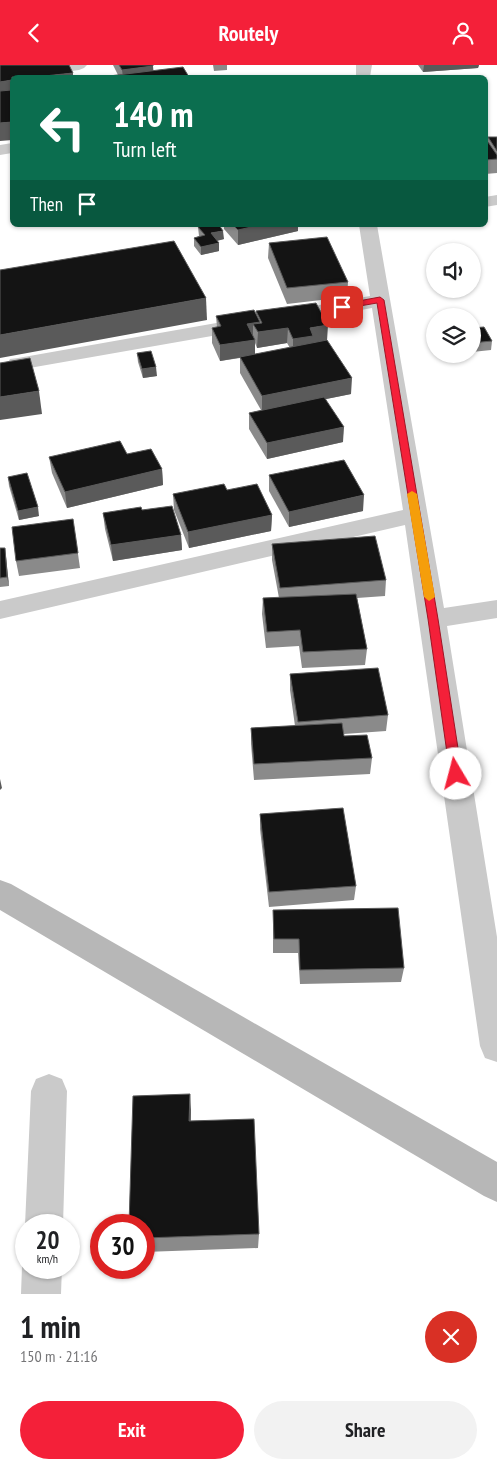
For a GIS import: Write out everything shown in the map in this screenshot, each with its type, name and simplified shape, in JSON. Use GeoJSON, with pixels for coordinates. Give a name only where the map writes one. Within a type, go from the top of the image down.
{"type":"FeatureCollection","features":[{"type":"Feature","properties":{"kind":"street"},"geometry":{"type":"LineString","coordinates":[[0,76],[79,65]]}},
{"type":"Feature","properties":{"kind":"street"},"geometry":{"type":"LineString","coordinates":[[368,227],[433,619],[497,1046]]}},
{"type":"Feature","properties":{"kind":"street"},"geometry":{"type":"LineString","coordinates":[[18,363],[380,300]]}},
{"type":"Feature","properties":{"kind":"street"},"geometry":{"type":"LineString","coordinates":[[0,610],[416,515]]}},
{"type":"Feature","properties":{"kind":"street"},"geometry":{"type":"LineString","coordinates":[[433,619],[497,609]]}},
{"type":"Feature","properties":{"kind":"street"},"geometry":{"type":"LineString","coordinates":[[0,894],[497,1183]]}},
{"type":"Feature","properties":{"kind":"street"},"geometry":{"type":"LineString","coordinates":[[44,1214],[49,1091]]}},
{"type":"Feature","properties":{"kind":"street"},"geometry":{"type":"LineString","coordinates":[[41,1294],[42,1279]]}},
{"type":"Feature","properties":{"kind":"building"},"geometry":{"type":"Polygon","coordinates":[[[0,65],[69,65],[73,73],[10,75],[10,80],[0,82],[0,65]]]}},
{"type":"Feature","properties":{"kind":"building"},"geometry":{"type":"Polygon","coordinates":[[[119,65],[153,65],[153,66],[122,70],[119,65]]]}},
{"type":"Feature","properties":{"kind":"building"},"geometry":{"type":"Polygon","coordinates":[[[183,67],[188,75],[117,75],[183,67]]]}},
{"type":"Feature","properties":{"kind":"building"},"geometry":{"type":"Polygon","coordinates":[[[10,90],[10,122],[0,123],[0,91],[10,90]]]}},
{"type":"Feature","properties":{"kind":"building"},"geometry":{"type":"Polygon","coordinates":[[[488,137],[497,137],[497,151],[488,137]]]}},
{"type":"Feature","properties":{"kind":"building"},"geometry":{"type":"Polygon","coordinates":[[[488,142],[497,155],[497,159],[488,160],[488,142]]]}},
{"type":"Feature","properties":{"kind":"building"},"geometry":{"type":"Polygon","coordinates":[[[198,227],[220,227],[223,231],[211,233],[219,243],[201,247],[194,238],[205,235],[198,227]]]}},
{"type":"Feature","properties":{"kind":"building"},"geometry":{"type":"Polygon","coordinates":[[[235,227],[251,227],[238,230],[235,227]]]}},
{"type":"Feature","properties":{"kind":"building"},"geometry":{"type":"Polygon","coordinates":[[[327,237],[348,282],[287,288],[269,243],[327,237]]]}},
{"type":"Feature","properties":{"kind":"building"},"geometry":{"type":"Polygon","coordinates":[[[174,241],[206,298],[0,335],[0,270],[174,241]]]}},
{"type":"Feature","properties":{"kind":"building"},"geometry":{"type":"Polygon","coordinates":[[[316,303],[328,325],[310,328],[313,336],[293,339],[288,328],[258,332],[253,324],[262,323],[256,311],[316,303]]]}},
{"type":"Feature","properties":{"kind":"building"},"geometry":{"type":"Polygon","coordinates":[[[254,310],[260,322],[247,324],[255,340],[220,345],[212,328],[221,326],[216,316],[254,310]]]}},
{"type":"Feature","properties":{"kind":"building"},"geometry":{"type":"Polygon","coordinates":[[[481,327],[484,327],[492,341],[481,342],[481,327]]]}},
{"type":"Feature","properties":{"kind":"building"},"geometry":{"type":"Polygon","coordinates":[[[327,340],[352,378],[262,396],[240,357],[327,340]]]}},
{"type":"Feature","properties":{"kind":"building"},"geometry":{"type":"Polygon","coordinates":[[[151,351],[156,367],[142,369],[137,353],[151,351]]]}},
{"type":"Feature","properties":{"kind":"building"},"geometry":{"type":"Polygon","coordinates":[[[30,358],[39,391],[0,397],[0,363],[30,358]]]}},
{"type":"Feature","properties":{"kind":"building"},"geometry":{"type":"Polygon","coordinates":[[[324,397],[344,427],[267,443],[249,413],[324,397]]]}},
{"type":"Feature","properties":{"kind":"building"},"geometry":{"type":"Polygon","coordinates":[[[120,441],[127,454],[151,449],[162,469],[65,492],[49,457],[120,441]]]}},
{"type":"Feature","properties":{"kind":"building"},"geometry":{"type":"Polygon","coordinates":[[[344,460],[364,495],[289,512],[269,475],[344,460]]]}},
{"type":"Feature","properties":{"kind":"building"},"geometry":{"type":"Polygon","coordinates":[[[27,473],[38,507],[18,511],[8,477],[27,473]]]}},
{"type":"Feature","properties":{"kind":"building"},"geometry":{"type":"Polygon","coordinates":[[[224,484],[227,490],[257,484],[272,515],[188,532],[173,494],[224,484]]]}},
{"type":"Feature","properties":{"kind":"building"},"geometry":{"type":"Polygon","coordinates":[[[172,506],[181,535],[111,545],[103,513],[141,507],[142,510],[172,506]]]}},
{"type":"Feature","properties":{"kind":"building"},"geometry":{"type":"Polygon","coordinates":[[[73,519],[78,553],[16,561],[12,527],[73,519]]]}},
{"type":"Feature","properties":{"kind":"building"},"geometry":{"type":"Polygon","coordinates":[[[375,536],[386,580],[280,588],[272,544],[375,536]]]}},
{"type":"Feature","properties":{"kind":"building"},"geometry":{"type":"Polygon","coordinates":[[[0,548],[5,548],[7,577],[0,578],[0,548]]]}},
{"type":"Feature","properties":{"kind":"building"},"geometry":{"type":"Polygon","coordinates":[[[356,594],[367,649],[303,652],[300,630],[267,632],[263,598],[356,594]]]}},
{"type":"Feature","properties":{"kind":"building"},"geometry":{"type":"Polygon","coordinates":[[[378,668],[388,715],[298,722],[290,674],[378,668]]]}},
{"type":"Feature","properties":{"kind":"building"},"geometry":{"type":"Polygon","coordinates":[[[342,723],[344,736],[367,735],[372,758],[254,764],[251,728],[342,723]]]}},
{"type":"Feature","properties":{"kind":"building"},"geometry":{"type":"Polygon","coordinates":[[[343,808],[356,886],[269,892],[260,814],[343,808]]]}},
{"type":"Feature","properties":{"kind":"building"},"geometry":{"type":"Polygon","coordinates":[[[398,908],[404,968],[300,970],[299,939],[274,939],[273,910],[398,908]]]}},
{"type":"Feature","properties":{"kind":"building"},"geometry":{"type":"Polygon","coordinates":[[[190,1094],[189,1121],[254,1119],[259,1234],[155,1238],[155,1214],[129,1214],[133,1096],[190,1094]]]}},
{"type":"Feature","properties":{"kind":"slow traffic"},"geometry":{"type":"LineString","coordinates":[[412,494],[429,597]]}},
{"type":"Feature","properties":{"kind":"route"},"geometry":{"type":"LineString","coordinates":[[342,307],[380,300],[433,619],[456,774]]}}]}
